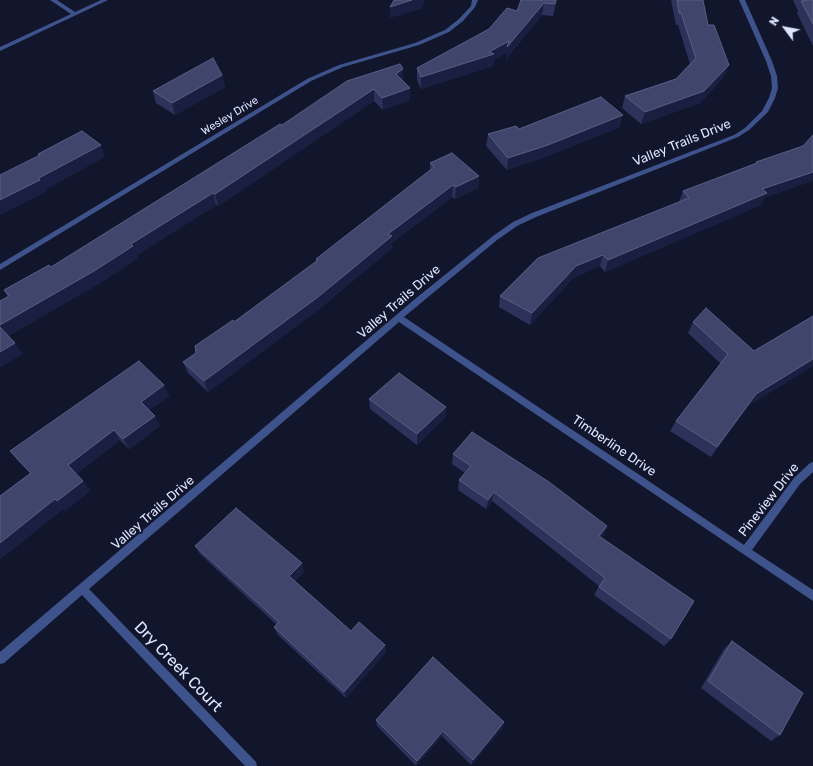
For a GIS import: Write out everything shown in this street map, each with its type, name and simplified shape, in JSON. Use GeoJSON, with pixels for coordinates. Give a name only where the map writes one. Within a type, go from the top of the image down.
{"type":"FeatureCollection","features":[{"type":"Feature","properties":{"kind":"street"},"geometry":{"type":"LineString","coordinates":[[53,0],[75,14]]}},
{"type":"Feature","properties":{"kind":"street"},"geometry":{"type":"LineString","coordinates":[[0,49],[105,0]]}},
{"type":"Feature","properties":{"kind":"street","name":"Wesley Drive"},"geometry":{"type":"LineString","coordinates":[[0,267],[309,80],[342,66],[417,44],[447,30],[461,20],[476,0]]}},
{"type":"Feature","properties":{"kind":"street","name":"Valley Trails Drive"},"geometry":{"type":"LineString","coordinates":[[0,659],[399,318],[495,238],[515,224],[534,215],[736,136],[747,129],[765,112],[775,88],[774,76],[769,61],[742,0]]}},
{"type":"Feature","properties":{"kind":"street","name":"Timberline Drive"},"geometry":{"type":"LineString","coordinates":[[399,318],[813,596]]}},
{"type":"Feature","properties":{"kind":"street","name":"Pineview Drive"},"geometry":{"type":"LineString","coordinates":[[746,550],[797,481],[813,466]]}},
{"type":"Feature","properties":{"kind":"street","name":"Dry Creek Court"},"geometry":{"type":"LineString","coordinates":[[82,589],[252,766]]}},
{"type":"Feature","properties":{"kind":"building"},"geometry":{"type":"Polygon","coordinates":[[[394,0],[412,0],[390,7],[394,0]]]}},
{"type":"Feature","properties":{"kind":"building"},"geometry":{"type":"Polygon","coordinates":[[[521,0],[556,0],[555,4],[544,3],[507,47],[509,41],[489,52],[494,54],[421,77],[417,68],[489,29],[507,8],[517,11],[521,0]]]}},
{"type":"Feature","properties":{"kind":"building"},"geometry":{"type":"Polygon","coordinates":[[[677,0],[703,0],[708,25],[714,25],[729,65],[704,91],[645,112],[625,96],[676,79],[696,58],[681,13],[679,13],[677,0]]]}},
{"type":"Feature","properties":{"kind":"building"},"geometry":{"type":"Polygon","coordinates":[[[803,0],[813,0],[813,24],[801,1],[804,1],[803,0]]]}},
{"type":"Feature","properties":{"kind":"building"},"geometry":{"type":"Polygon","coordinates":[[[213,58],[222,75],[172,103],[153,91],[213,58]]]}},
{"type":"Feature","properties":{"kind":"building"},"geometry":{"type":"Polygon","coordinates":[[[400,64],[403,69],[396,74],[410,88],[382,98],[374,89],[215,194],[213,193],[131,244],[133,246],[94,271],[0,325],[0,301],[9,296],[4,290],[49,265],[51,267],[280,124],[282,125],[347,81],[400,64]]]}},
{"type":"Feature","properties":{"kind":"building"},"geometry":{"type":"Polygon","coordinates":[[[601,97],[623,115],[548,145],[508,158],[488,134],[516,126],[519,129],[601,97]]]}},
{"type":"Feature","properties":{"kind":"building"},"geometry":{"type":"Polygon","coordinates":[[[82,131],[101,145],[39,178],[40,180],[0,200],[0,175],[40,155],[38,154],[82,131]]]}},
{"type":"Feature","properties":{"kind":"building"},"geometry":{"type":"Polygon","coordinates":[[[813,135],[813,172],[762,189],[767,193],[608,260],[603,255],[576,266],[532,313],[500,296],[538,258],[689,198],[683,191],[757,163],[756,162],[803,146],[813,135]]]}},
{"type":"Feature","properties":{"kind":"building"},"geometry":{"type":"Polygon","coordinates":[[[452,153],[479,176],[456,187],[453,185],[388,234],[392,236],[318,297],[204,381],[183,362],[196,353],[195,346],[233,320],[234,322],[318,260],[316,259],[434,167],[430,163],[452,153]]]}},
{"type":"Feature","properties":{"kind":"building"},"geometry":{"type":"Polygon","coordinates":[[[706,308],[754,351],[813,316],[813,359],[756,394],[717,447],[676,421],[728,354],[693,322],[706,308]]]}},
{"type":"Feature","properties":{"kind":"building"},"geometry":{"type":"Polygon","coordinates":[[[0,327],[15,343],[0,352],[0,327]]]}},
{"type":"Feature","properties":{"kind":"building"},"geometry":{"type":"Polygon","coordinates":[[[139,361],[164,385],[141,402],[155,416],[123,439],[114,430],[68,465],[83,481],[57,501],[55,499],[0,543],[0,496],[31,473],[10,451],[139,361]]]}},
{"type":"Feature","properties":{"kind":"building"},"geometry":{"type":"Polygon","coordinates":[[[399,373],[446,407],[417,434],[369,399],[399,373]]]}},
{"type":"Feature","properties":{"kind":"building"},"geometry":{"type":"Polygon","coordinates":[[[472,432],[549,482],[607,526],[599,536],[694,601],[671,639],[599,587],[605,578],[494,492],[488,500],[459,480],[471,466],[453,454],[472,432]]]}},
{"type":"Feature","properties":{"kind":"building"},"geometry":{"type":"Polygon","coordinates":[[[236,508],[302,563],[289,576],[351,631],[359,622],[385,645],[344,692],[274,627],[279,622],[195,546],[236,508]]]}},
{"type":"Feature","properties":{"kind":"building"},"geometry":{"type":"Polygon","coordinates":[[[732,641],[803,693],[780,735],[708,681],[732,641]]]}},
{"type":"Feature","properties":{"kind":"building"},"geometry":{"type":"Polygon","coordinates":[[[433,657],[504,722],[473,760],[443,731],[417,761],[376,720],[433,657]]]}}]}
